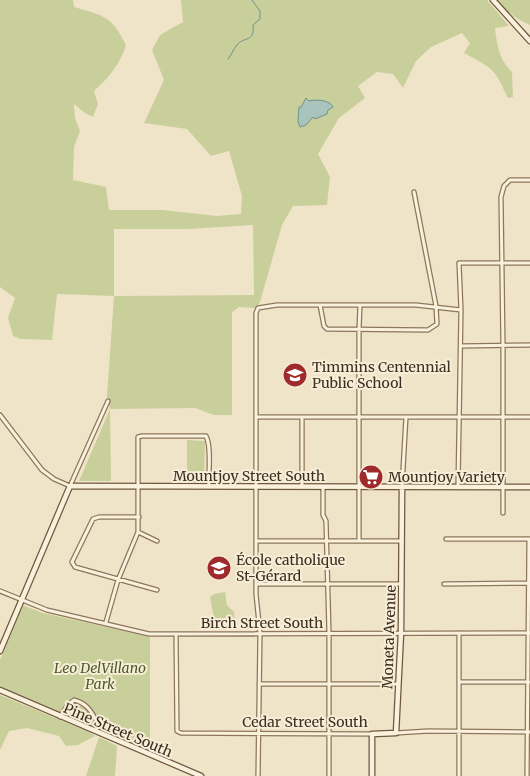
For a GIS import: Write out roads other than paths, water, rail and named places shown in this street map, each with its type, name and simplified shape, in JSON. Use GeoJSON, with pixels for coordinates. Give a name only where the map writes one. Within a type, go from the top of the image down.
{"type":"FeatureCollection","features":[{"type":"Feature","properties":{"kind":"street"},"geometry":{"type":"LineString","coordinates":[[493,0],[530,41]]}},
{"type":"Feature","properties":{"kind":"street"},"geometry":{"type":"LineString","coordinates":[[503,513],[504,417],[501,197],[504,186],[510,180],[530,180]]}},
{"type":"Feature","properties":{"kind":"street"},"geometry":{"type":"LineString","coordinates":[[320,305],[324,326],[327,329],[428,330],[437,324],[436,306],[414,192]]}},
{"type":"Feature","properties":{"kind":"street"},"geometry":{"type":"LineString","coordinates":[[458,486],[461,346],[459,263],[530,263]]}},
{"type":"Feature","properties":{"kind":"street"},"geometry":{"type":"LineString","coordinates":[[258,776],[260,633],[256,584],[256,313],[258,308],[277,305],[360,305],[436,306],[444,309],[461,310]]}},
{"type":"Feature","properties":{"kind":"street"},"geometry":{"type":"LineString","coordinates":[[359,541],[360,305]]}},
{"type":"Feature","properties":{"kind":"street"},"geometry":{"type":"LineString","coordinates":[[461,346],[530,346]]}},
{"type":"Feature","properties":{"kind":"street"},"geometry":{"type":"LineString","coordinates":[[0,651],[108,401]]}},
{"type":"Feature","properties":{"kind":"street","name":"Mountjoy Street South"},"geometry":{"type":"LineString","coordinates":[[0,415],[42,470],[54,479],[70,486],[530,487]]}},
{"type":"Feature","properties":{"kind":"street"},"geometry":{"type":"LineString","coordinates":[[256,417],[530,417]]}},
{"type":"Feature","properties":{"kind":"street"},"geometry":{"type":"LineString","coordinates":[[302,417],[302,488]]}},
{"type":"Feature","properties":{"kind":"street"},"geometry":{"type":"LineString","coordinates":[[402,487],[406,417]]}},
{"type":"Feature","properties":{"kind":"street"},"geometry":{"type":"LineString","coordinates":[[106,622],[118,580],[138,532],[138,437],[201,435],[208,438],[209,487]]}},
{"type":"Feature","properties":{"kind":"street"},"geometry":{"type":"LineString","coordinates":[[323,487],[323,515],[326,521],[327,540],[329,634],[329,776]]}},
{"type":"Feature","properties":{"kind":"street","name":"Moneta Avenue"},"geometry":{"type":"LineString","coordinates":[[396,733],[401,633],[402,487]]}},
{"type":"Feature","properties":{"kind":"street"},"geometry":{"type":"LineString","coordinates":[[138,517],[98,517],[93,519],[72,562],[75,567],[157,590]]}},
{"type":"Feature","properties":{"kind":"street"},"geometry":{"type":"LineString","coordinates":[[138,532],[157,541]]}},
{"type":"Feature","properties":{"kind":"street"},"geometry":{"type":"LineString","coordinates":[[446,539],[529,539],[529,732],[527,776]]}},
{"type":"Feature","properties":{"kind":"street"},"geometry":{"type":"LineString","coordinates":[[256,540],[403,541]]}},
{"type":"Feature","properties":{"kind":"street"},"geometry":{"type":"LineString","coordinates":[[444,584],[529,583]]}},
{"type":"Feature","properties":{"kind":"street"},"geometry":{"type":"LineString","coordinates":[[256,584],[402,584]]}},
{"type":"Feature","properties":{"kind":"street","name":"Birch Street South"},"geometry":{"type":"LineString","coordinates":[[0,591],[47,610],[106,622],[149,634],[529,633]]}},
{"type":"Feature","properties":{"kind":"street"},"geometry":{"type":"LineString","coordinates":[[459,633],[459,776]]}},
{"type":"Feature","properties":{"kind":"street","name":"Cedar Street South"},"geometry":{"type":"LineString","coordinates":[[176,634],[177,732],[259,734],[372,734],[428,731],[529,732]]}},
{"type":"Feature","properties":{"kind":"street"},"geometry":{"type":"LineString","coordinates":[[459,682],[529,682]]}},
{"type":"Feature","properties":{"kind":"street"},"geometry":{"type":"LineString","coordinates":[[259,684],[399,684]]}},
{"type":"Feature","properties":{"kind":"street","name":"Pine Street South"},"geometry":{"type":"LineString","coordinates":[[0,690],[200,776]]}},
{"type":"Feature","properties":{"kind":"street"},"geometry":{"type":"LineString","coordinates":[[60,717],[67,706],[74,700],[81,702],[94,716],[98,725],[96,732]]}},
{"type":"Feature","properties":{"kind":"street"},"geometry":{"type":"LineString","coordinates":[[372,734],[372,776]]}},
{"type":"Feature","properties":{"kind":"water"},"geometry":{"type":"Polygon","coordinates":[[[306,98],[309,101],[326,101],[333,107],[328,110],[327,114],[315,119],[313,117],[306,125],[300,127],[298,122],[299,107],[301,107],[306,98]]]}},
{"type":"Feature","properties":{"kind":"waterway"},"geometry":{"type":"LineString","coordinates":[[228,59],[240,42],[251,37],[253,25],[260,19],[260,11],[252,0]]}},
{"type":"Feature","properties":{"kind":"place","name":"Timmins Centennial Public School"},"geometry":{"type":"Point","coordinates":[295,375]}},
{"type":"Feature","properties":{"kind":"place","name":"Mountjoy Variety"},"geometry":{"type":"Point","coordinates":[371,477]}},
{"type":"Feature","properties":{"kind":"place","name":"École catholique St-Gérard"},"geometry":{"type":"Point","coordinates":[219,568]}},
{"type":"Feature","properties":{"kind":"park label","name":"Leo DelVillano Park"},"geometry":{"type":"Point","coordinates":[100,676]}}]}
